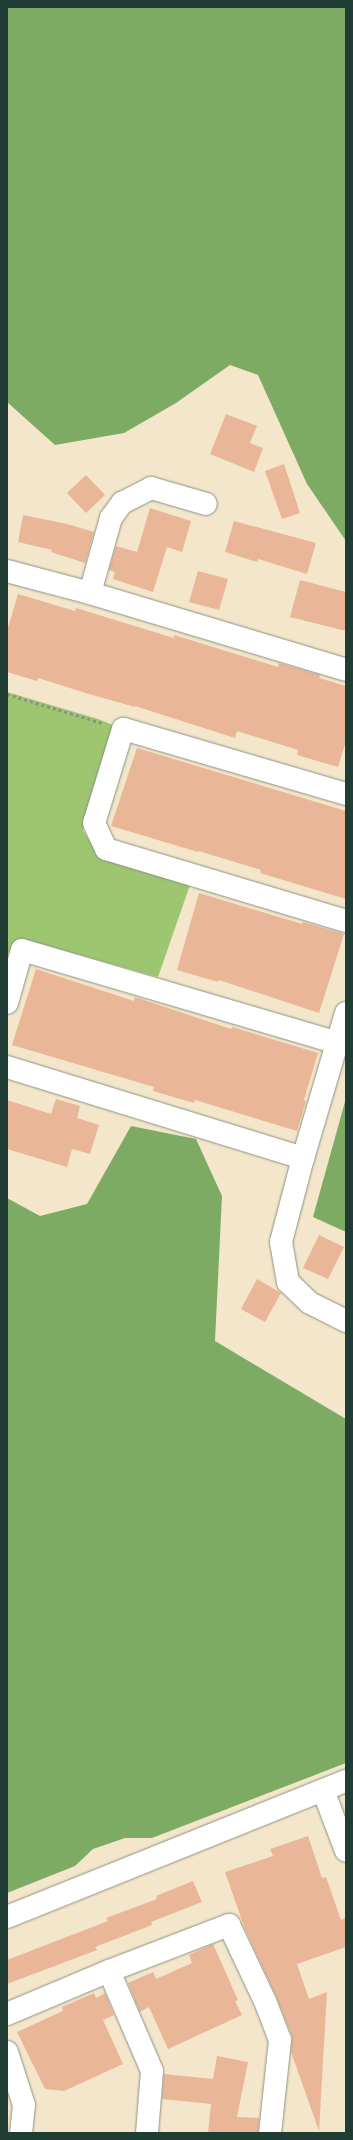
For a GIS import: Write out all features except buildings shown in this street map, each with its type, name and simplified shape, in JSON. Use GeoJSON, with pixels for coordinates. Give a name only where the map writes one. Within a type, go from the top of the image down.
{"type":"FeatureCollection","features":[{"type":"Feature","properties":{"kind":"street"},"geometry":{"type":"LineString","coordinates":[[90,593],[111,518],[122,503],[151,488],[206,504]]}},
{"type":"Feature","properties":{"kind":"street"},"geometry":{"type":"LineString","coordinates":[[7,571],[90,593],[346,670]]}},
{"type":"Feature","properties":{"kind":"street"},"geometry":{"type":"LineString","coordinates":[[346,794],[123,729],[94,823],[106,849],[346,921]]}},
{"type":"Feature","properties":{"kind":"street"},"geometry":{"type":"LineString","coordinates":[[7,1003],[22,950],[338,1043]]}},
{"type":"Feature","properties":{"kind":"street"},"geometry":{"type":"LineString","coordinates":[[346,1013],[303,1158],[281,1242],[288,1282],[310,1303],[346,1322]]}},
{"type":"Feature","properties":{"kind":"street"},"geometry":{"type":"LineString","coordinates":[[7,1067],[303,1158]]}},
{"type":"Feature","properties":{"kind":"street"},"geometry":{"type":"LineString","coordinates":[[7,1918],[346,1781]]}},
{"type":"Feature","properties":{"kind":"street"},"geometry":{"type":"LineString","coordinates":[[323,1790],[346,1851]]}},
{"type":"Feature","properties":{"kind":"street"},"geometry":{"type":"LineString","coordinates":[[7,2014],[109,1970],[230,1924],[265,2002],[280,2040],[270,2133]]}},
{"type":"Feature","properties":{"kind":"street"},"geometry":{"type":"LineString","coordinates":[[109,1970],[152,2071],[147,2133]]}},
{"type":"Feature","properties":{"kind":"street"},"geometry":{"type":"LineString","coordinates":[[7,2052],[24,2105],[21,2133]]}},
{"type":"Feature","properties":{"kind":"path"},"geometry":{"type":"LineString","coordinates":[[7,694],[123,729]]}},
{"type":"Feature","properties":{"kind":"green space"},"geometry":{"type":"Polygon","coordinates":[[[7,7],[346,7],[346,541],[307,484],[258,375],[230,365],[176,403],[124,433],[55,445],[7,402],[7,7]]]}},
{"type":"Feature","properties":{"kind":"green space"},"geometry":{"type":"Polygon","coordinates":[[[7,692],[98,719],[123,729],[113,730],[83,830],[99,857],[190,885],[158,977],[31,941],[11,954],[7,952],[7,692]]]}},
{"type":"Feature","properties":{"kind":"green space"},"geometry":{"type":"Polygon","coordinates":[[[346,1098],[346,1232],[313,1217],[346,1098]]]}},
{"type":"Feature","properties":{"kind":"green space"},"geometry":{"type":"Polygon","coordinates":[[[131,1126],[196,1139],[222,1196],[215,1341],[346,1419],[346,1763],[152,1838],[125,1838],[93,1849],[75,1866],[7,1893],[7,1198],[40,1216],[87,1204],[131,1126]]]}}]}
